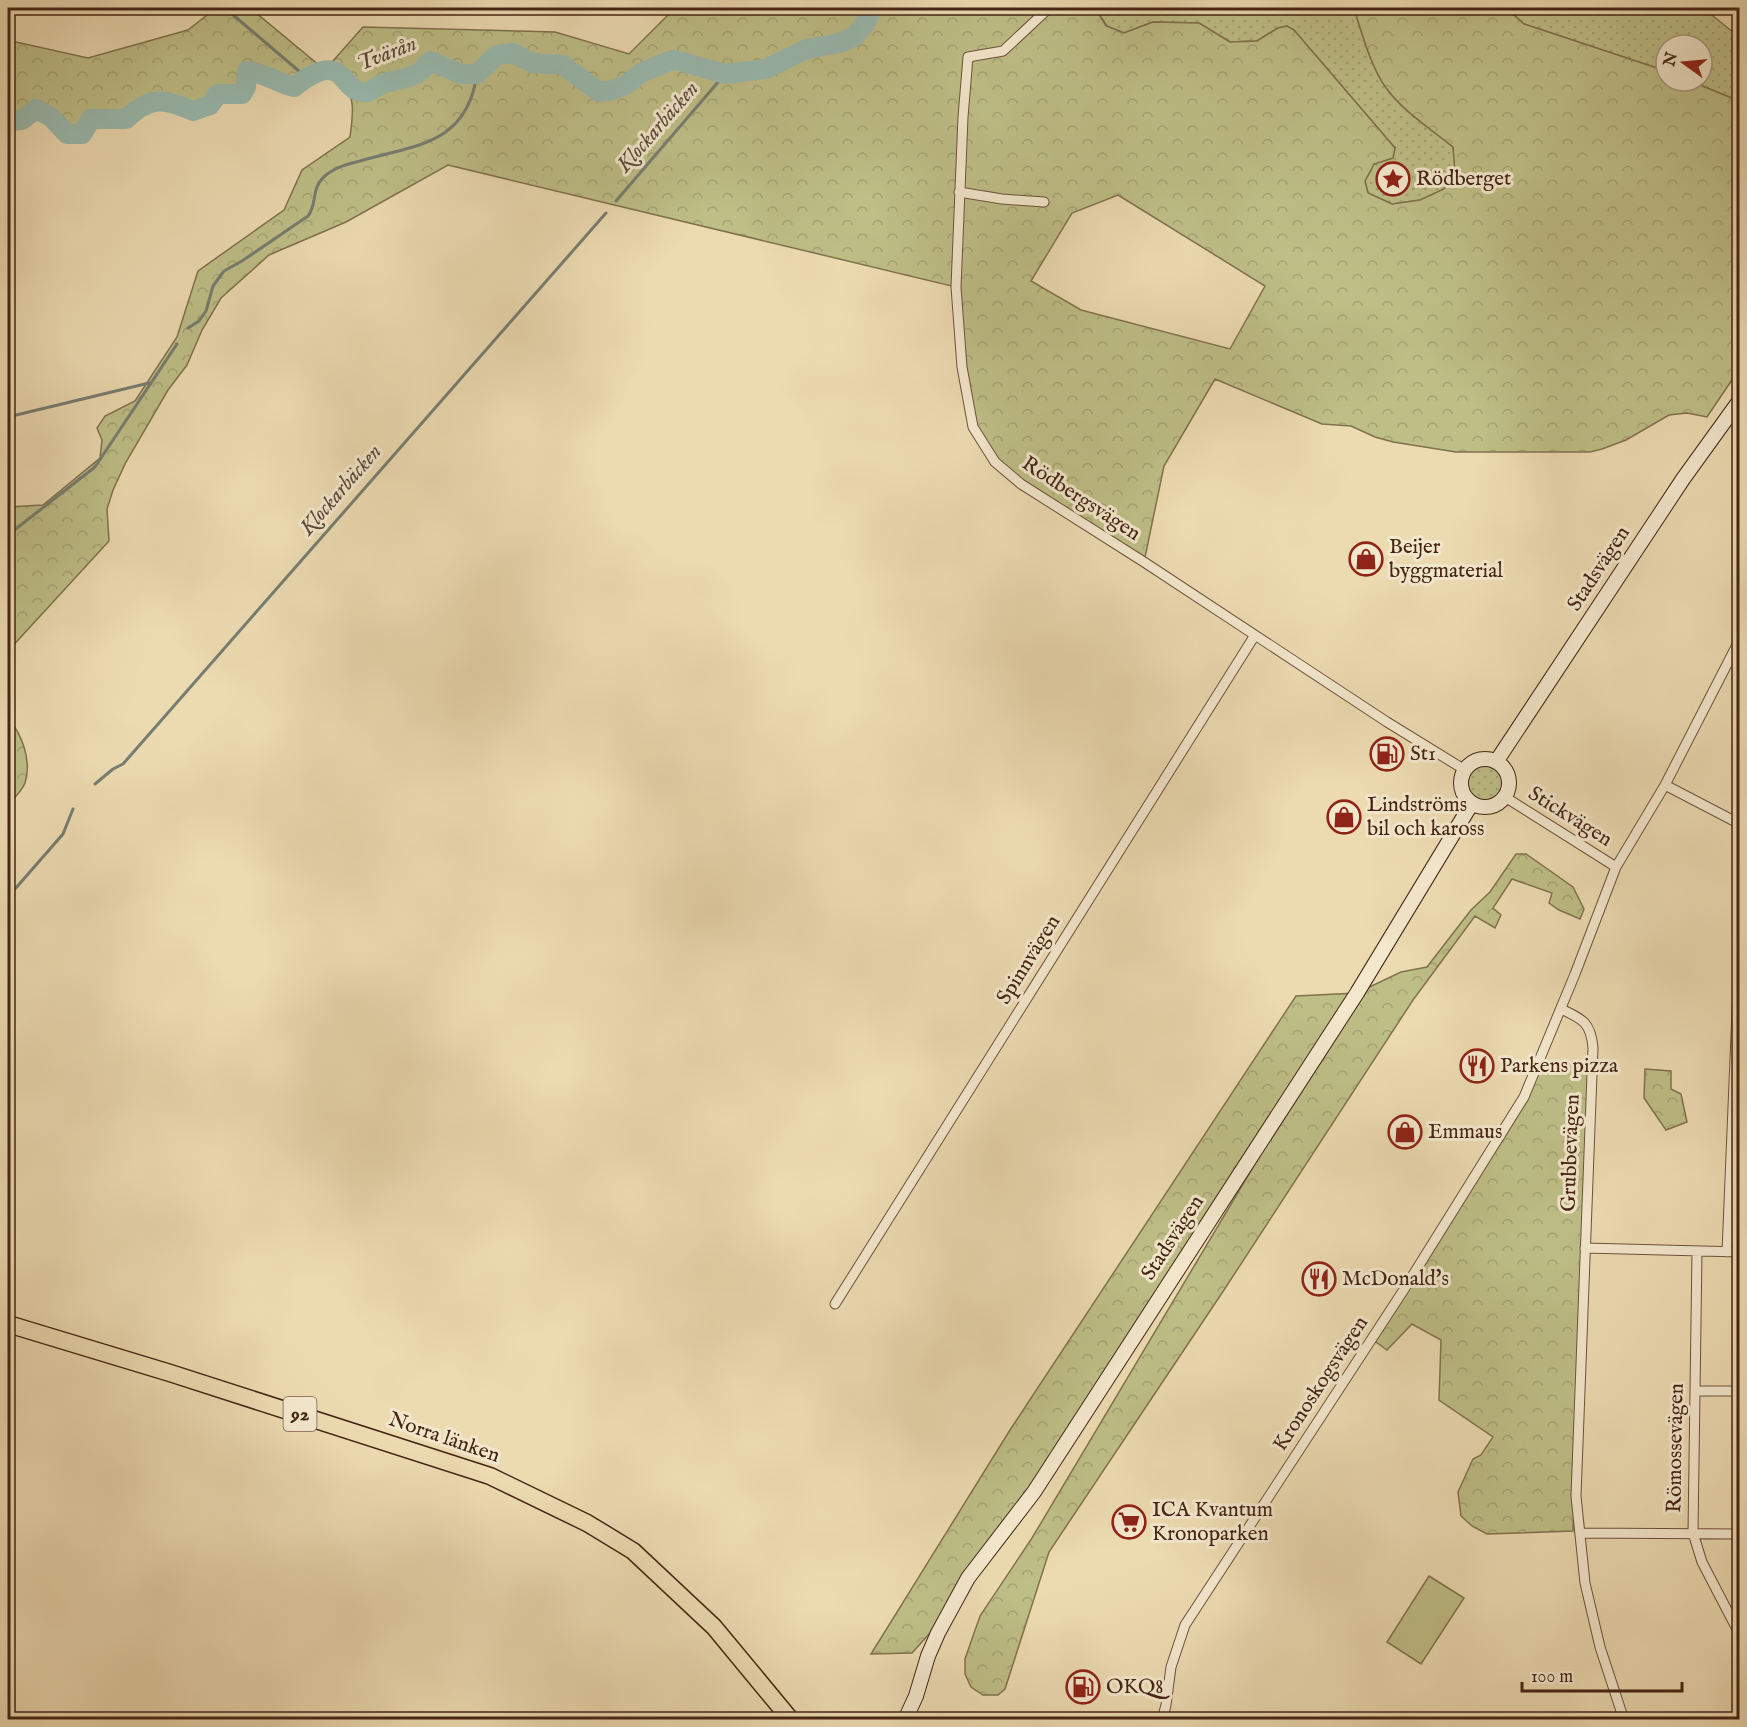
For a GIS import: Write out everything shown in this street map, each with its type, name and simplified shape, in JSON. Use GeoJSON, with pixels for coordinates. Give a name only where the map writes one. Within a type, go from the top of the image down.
{"type":"FeatureCollection","features":[{"type":"Feature","properties":{"kind":"highway","name":"Norra länken"},"geometry":{"type":"LineString","coordinates":[[8,1324],[192,1380],[490,1476],[587,1522],[633,1551],[714,1626],[791,1719]]}},
{"type":"Feature","properties":{"kind":"main road","name":"Stadsvägen"},"geometry":{"type":"LineString","coordinates":[[1496,762],[1683,478],[1740,400]]}},
{"type":"Feature","properties":{"kind":"main road"},"geometry":{"type":"LineString","coordinates":[[1476,761],[1496,762],[1504,769],[1508,777],[1505,797],[1493,806],[1486,807],[1472,803],[1465,797],[1461,788],[1465,770],[1476,761]]}},
{"type":"Feature","properties":{"kind":"main road","name":"Stadsvägen"},"geometry":{"type":"LineString","coordinates":[[905,1719],[916,1696],[928,1656],[938,1633],[968,1578],[1034,1492],[1357,993],[1472,803]]}},
{"type":"Feature","properties":{"kind":"main road","name":"Stadsvägen"},"geometry":{"type":"LineString","coordinates":[[916,1696],[916,1719]]}},
{"type":"Feature","properties":{"kind":"street","name":"Rödbergsvägen"},"geometry":{"type":"LineString","coordinates":[[1048,8],[1003,51],[968,57],[959,192],[956,287],[962,367],[973,427],[995,462],[1021,484],[1255,634],[1387,722],[1465,770]]}},
{"type":"Feature","properties":{"kind":"street"},"geometry":{"type":"LineString","coordinates":[[959,192],[1002,199],[1044,202]]}},
{"type":"Feature","properties":{"kind":"street","name":"Spinnvägen"},"geometry":{"type":"LineString","coordinates":[[835,1304],[1255,634]]}},
{"type":"Feature","properties":{"kind":"street"},"geometry":{"type":"LineString","coordinates":[[1562,1009],[1616,867],[1665,785],[1740,639]]}},
{"type":"Feature","properties":{"kind":"street"},"geometry":{"type":"LineString","coordinates":[[1665,785],[1740,824]]}},
{"type":"Feature","properties":{"kind":"street","name":"Stickvägen"},"geometry":{"type":"LineString","coordinates":[[1505,797],[1616,867]]}},
{"type":"Feature","properties":{"kind":"street"},"geometry":{"type":"LineString","coordinates":[[1727,1252],[1736,1119],[1740,938]]}},
{"type":"Feature","properties":{"kind":"street","name":"Grubbevägen"},"geometry":{"type":"LineString","coordinates":[[1562,1009],[1581,1018],[1586,1023],[1592,1038],[1576,1496],[1585,1583],[1600,1647],[1624,1719]]}},
{"type":"Feature","properties":{"kind":"street","name":"Kronoskogsvägen"},"geometry":{"type":"LineString","coordinates":[[1162,1719],[1171,1667],[1185,1625],[1509,1125],[1524,1097],[1562,1009]]}},
{"type":"Feature","properties":{"kind":"street"},"geometry":{"type":"LineString","coordinates":[[1585,1248],[1740,1252]]}},
{"type":"Feature","properties":{"kind":"street","name":"Römossevägen"},"geometry":{"type":"LineString","coordinates":[[1697,1251],[1693,1533],[1702,1562],[1740,1635]]}},
{"type":"Feature","properties":{"kind":"street"},"geometry":{"type":"LineString","coordinates":[[1696,1390],[1740,1391]]}},
{"type":"Feature","properties":{"kind":"street"},"geometry":{"type":"LineString","coordinates":[[1580,1533],[1740,1534]]}},
{"type":"Feature","properties":{"kind":"green space"},"geometry":{"type":"Polygon","coordinates":[[[216,8],[250,8],[325,70],[363,27],[555,32],[629,54],[675,8],[1095,8],[1106,26],[1124,33],[1153,22],[1199,23],[1230,42],[1257,41],[1278,28],[1287,26],[1294,30],[1395,148],[1393,158],[1374,164],[1365,181],[1368,193],[1392,204],[1420,200],[1444,189],[1455,173],[1453,147],[1409,112],[1387,89],[1372,61],[1354,8],[1506,8],[1524,24],[1654,67],[1654,93],[1714,93],[1714,91],[1739,101],[1739,373],[1736,374],[1707,417],[1687,413],[1669,415],[1626,440],[1590,452],[1456,452],[1393,442],[1351,426],[1322,424],[1215,379],[1164,466],[1144,562],[995,462],[973,427],[956,287],[448,165],[346,222],[269,255],[221,298],[202,330],[187,365],[168,390],[126,462],[113,490],[107,509],[109,541],[8,651],[8,507],[43,505],[100,458],[102,440],[97,428],[105,416],[135,401],[177,337],[198,271],[284,210],[302,170],[350,137],[352,102],[347,87],[335,71],[318,73],[294,87],[248,71],[246,87],[242,94],[218,94],[210,105],[193,111],[165,102],[150,103],[126,119],[91,119],[82,134],[67,134],[51,117],[36,109],[22,120],[8,121],[8,45],[16,42],[88,58],[188,30],[216,8]],[[1118,195],[1072,213],[1031,281],[1081,310],[1230,349],[1265,286],[1118,195]]]}},
{"type":"Feature","properties":{"kind":"green space"},"geometry":{"type":"Polygon","coordinates":[[[1095,8],[1354,8],[1376,72],[1401,105],[1453,147],[1456,173],[1444,189],[1421,200],[1392,204],[1368,193],[1365,181],[1374,164],[1393,158],[1395,148],[1294,30],[1287,26],[1278,28],[1257,41],[1230,42],[1199,23],[1153,22],[1124,33],[1107,26],[1095,8]]]}},
{"type":"Feature","properties":{"kind":"green space"},"geometry":{"type":"Polygon","coordinates":[[[1506,8],[1703,8],[1739,37],[1739,101],[1714,91],[1714,33],[1654,33],[1654,67],[1524,24],[1506,8]]]}},
{"type":"Feature","properties":{"kind":"green space"},"geometry":{"type":"Polygon","coordinates":[[[8,718],[18,732],[24,748],[27,775],[24,786],[8,805],[8,718]]]}},
{"type":"Feature","properties":{"kind":"green space"},"geometry":{"type":"Polygon","coordinates":[[[1485,765],[1499,770],[1504,784],[1499,798],[1485,803],[1471,798],[1466,784],[1471,770],[1485,765]]]}},
{"type":"Feature","properties":{"kind":"green space"},"geometry":{"type":"Polygon","coordinates":[[[1516,854],[1526,854],[1573,887],[1584,909],[1580,919],[1549,903],[1552,893],[1512,879],[1493,908],[1501,915],[1495,928],[1475,916],[1413,1000],[1224,1290],[1049,1552],[1005,1689],[998,1695],[983,1695],[971,1687],[965,1674],[965,1659],[980,1616],[1032,1538],[1345,1013],[1034,1492],[945,1609],[930,1633],[912,1653],[871,1654],[1010,1430],[1296,996],[1357,993],[1401,972],[1427,967],[1471,910],[1490,892],[1516,854]]]}},
{"type":"Feature","properties":{"kind":"green space"},"geometry":{"type":"Polygon","coordinates":[[[1558,1062],[1576,1065],[1592,1074],[1573,1531],[1487,1534],[1472,1526],[1461,1516],[1458,1492],[1473,1459],[1481,1455],[1493,1437],[1439,1400],[1441,1340],[1412,1324],[1387,1350],[1372,1339],[1537,1068],[1558,1062]]]}},
{"type":"Feature","properties":{"kind":"green space"},"geometry":{"type":"Polygon","coordinates":[[[1645,1069],[1671,1071],[1671,1089],[1681,1094],[1687,1122],[1666,1130],[1644,1098],[1645,1069]]]}},
{"type":"Feature","properties":{"kind":"green space"},"geometry":{"type":"Polygon","coordinates":[[[1429,1576],[1464,1598],[1421,1664],[1387,1642],[1429,1576]]]}},
{"type":"Feature","properties":{"kind":"waterway"},"geometry":{"type":"LineString","coordinates":[[225,8],[307,78]]}},
{"type":"Feature","properties":{"kind":"waterway","name":"Tvärån"},"geometry":{"type":"LineString","coordinates":[[8,121],[22,120],[36,109],[51,117],[67,134],[82,134],[91,119],[126,119],[150,103],[166,102],[193,111],[210,105],[218,94],[242,94],[246,87],[247,71],[294,87],[314,74],[331,70],[340,75],[352,88],[365,92],[382,84],[417,74],[430,61],[461,74],[477,74],[497,55],[513,53],[533,63],[563,65],[599,92],[626,85],[641,73],[676,60],[725,74],[766,69],[807,49],[840,43],[854,37],[866,22],[873,8]]}},
{"type":"Feature","properties":{"kind":"waterway"},"geometry":{"type":"LineString","coordinates":[[188,328],[199,321],[206,311],[213,286],[224,271],[308,216],[318,185],[326,175],[347,165],[419,145],[450,129],[462,115],[471,97],[477,74]]}},
{"type":"Feature","properties":{"kind":"waterway","name":"Klockarbäcken"},"geometry":{"type":"LineString","coordinates":[[616,201],[725,74]]}},
{"type":"Feature","properties":{"kind":"waterway","name":"Klockarbäcken"},"geometry":{"type":"LineString","coordinates":[[95,784],[123,764],[606,213]]}},
{"type":"Feature","properties":{"kind":"waterway"},"geometry":{"type":"LineString","coordinates":[[8,535],[95,467],[177,344]]}},
{"type":"Feature","properties":{"kind":"waterway"},"geometry":{"type":"LineString","coordinates":[[8,417],[149,383]]}},
{"type":"Feature","properties":{"kind":"waterway","name":"Klockarbäcken"},"geometry":{"type":"LineString","coordinates":[[8,897],[63,834],[73,809]]}},
{"type":"Feature","properties":{"kind":"place","name":"Rödberget"},"geometry":{"type":"Point","coordinates":[1393,179]}},
{"type":"Feature","properties":{"kind":"place","name":"Beijer byggmaterial"},"geometry":{"type":"Point","coordinates":[1366,559]}},
{"type":"Feature","properties":{"kind":"place","name":"St1"},"geometry":{"type":"Point","coordinates":[1387,754]}},
{"type":"Feature","properties":{"kind":"place","name":"Lindströms bil och kaross"},"geometry":{"type":"Point","coordinates":[1344,817]}},
{"type":"Feature","properties":{"kind":"place","name":"Parkens pizza"},"geometry":{"type":"Point","coordinates":[1477,1066]}},
{"type":"Feature","properties":{"kind":"place","name":"Emmaus"},"geometry":{"type":"Point","coordinates":[1405,1132]}},
{"type":"Feature","properties":{"kind":"place","name":"McDonald's"},"geometry":{"type":"Point","coordinates":[1319,1279]}},
{"type":"Feature","properties":{"kind":"place","name":"ICA Kvantum Kronoparken"},"geometry":{"type":"Point","coordinates":[1129,1522]}},
{"type":"Feature","properties":{"kind":"place","name":"OKQ8"},"geometry":{"type":"Point","coordinates":[1083,1687]}}]}
